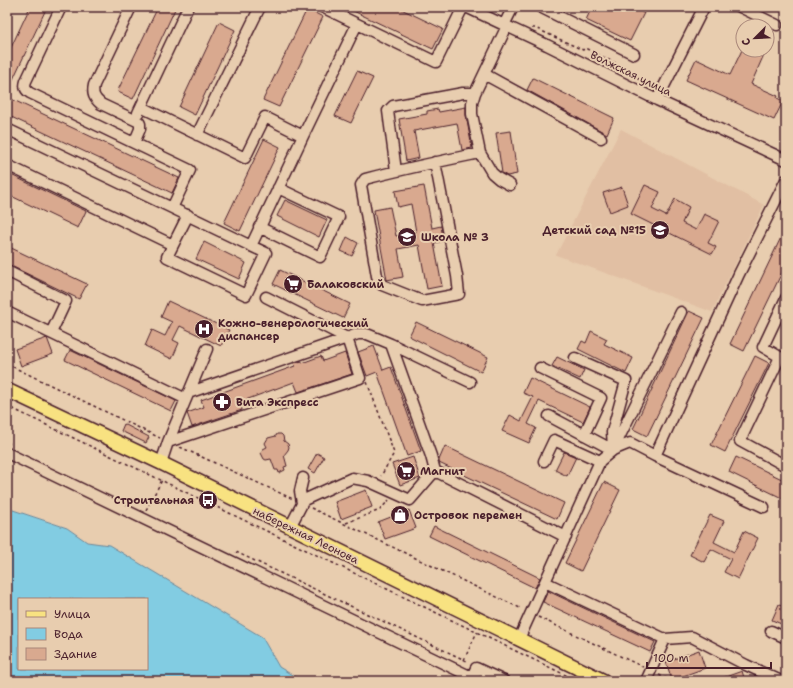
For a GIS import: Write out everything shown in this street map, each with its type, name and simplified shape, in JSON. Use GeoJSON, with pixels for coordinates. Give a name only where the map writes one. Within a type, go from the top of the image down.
{"type":"FeatureCollection","features":[{"type":"Feature","properties":{"kind":"main road","name":"набережная Леонова"},"geometry":{"type":"LineString","coordinates":[[7,390],[162,464],[604,681]]}},
{"type":"Feature","properties":{"kind":"street"},"geometry":{"type":"LineString","coordinates":[[61,7],[24,85],[26,90],[190,170],[172,208]]}},
{"type":"Feature","properties":{"kind":"street"},"geometry":{"type":"LineString","coordinates":[[131,7],[94,85],[93,91],[97,101],[101,104],[135,120],[140,124],[141,126],[134,143]]}},
{"type":"Feature","properties":{"kind":"street"},"geometry":{"type":"LineString","coordinates":[[135,120],[188,7]]}},
{"type":"Feature","properties":{"kind":"street"},"geometry":{"type":"LineString","coordinates":[[197,134],[260,7]]}},
{"type":"Feature","properties":{"kind":"street"},"geometry":{"type":"LineString","coordinates":[[322,7],[436,62],[462,7]]}},
{"type":"Feature","properties":{"kind":"street","name":"Волжская улица"},"geometry":{"type":"LineString","coordinates":[[466,7],[657,100],[786,160]]}},
{"type":"Feature","properties":{"kind":"street"},"geometry":{"type":"LineString","coordinates":[[510,185],[498,179],[492,173],[480,152],[472,114],[472,103],[474,93],[506,26],[513,7]]}},
{"type":"Feature","properties":{"kind":"street"},"geometry":{"type":"LineString","coordinates":[[540,7],[634,54]]}},
{"type":"Feature","properties":{"kind":"street"},"geometry":{"type":"LineString","coordinates":[[657,100],[704,7]]}},
{"type":"Feature","properties":{"kind":"street"},"geometry":{"type":"LineString","coordinates":[[740,7],[777,25]]}},
{"type":"Feature","properties":{"kind":"street"},"geometry":{"type":"LineString","coordinates":[[250,246],[357,24]]}},
{"type":"Feature","properties":{"kind":"street"},"geometry":{"type":"LineString","coordinates":[[484,74],[601,138]]}},
{"type":"Feature","properties":{"kind":"street"},"geometry":{"type":"LineString","coordinates":[[396,171],[388,111],[392,106],[463,93],[474,93]]}},
{"type":"Feature","properties":{"kind":"street"},"geometry":{"type":"LineString","coordinates":[[141,107],[245,158],[265,117],[303,136]]}},
{"type":"Feature","properties":{"kind":"street"},"geometry":{"type":"LineString","coordinates":[[7,129],[188,215],[250,246],[266,253],[246,295],[167,257],[188,215]]}},
{"type":"Feature","properties":{"kind":"street"},"geometry":{"type":"LineString","coordinates":[[435,162],[457,276],[459,294],[422,301],[382,285],[377,276],[361,185],[365,179],[396,171],[435,162],[480,152]]}},
{"type":"Feature","properties":{"kind":"street"},"geometry":{"type":"LineString","coordinates":[[7,165],[173,245]]}},
{"type":"Feature","properties":{"kind":"street"},"geometry":{"type":"LineString","coordinates":[[655,456],[738,274],[786,180]]}},
{"type":"Feature","properties":{"kind":"street"},"geometry":{"type":"LineString","coordinates":[[259,227],[320,257],[333,231],[339,218],[278,188]]}},
{"type":"Feature","properties":{"kind":"street"},"geometry":{"type":"LineString","coordinates":[[7,271],[66,301],[51,333]]}},
{"type":"Feature","properties":{"kind":"street"},"geometry":{"type":"LineString","coordinates":[[168,442],[360,378],[347,338],[266,297]]}},
{"type":"Feature","properties":{"kind":"street"},"geometry":{"type":"LineString","coordinates":[[786,298],[763,347],[780,357],[740,442],[786,466]]}},
{"type":"Feature","properties":{"kind":"street"},"geometry":{"type":"LineString","coordinates":[[7,312],[187,396],[358,334],[366,334],[391,344],[470,382]]}},
{"type":"Feature","properties":{"kind":"street"},"geometry":{"type":"LineString","coordinates":[[613,450],[681,312]]}},
{"type":"Feature","properties":{"kind":"street"},"geometry":{"type":"LineString","coordinates":[[391,344],[435,471],[566,537]]}},
{"type":"Feature","properties":{"kind":"street"},"geometry":{"type":"LineString","coordinates":[[162,464],[168,442],[207,349]]}},
{"type":"Feature","properties":{"kind":"street"},"geometry":{"type":"LineString","coordinates":[[575,358],[626,381],[612,432],[613,450]]}},
{"type":"Feature","properties":{"kind":"street"},"geometry":{"type":"LineString","coordinates":[[540,368],[601,398],[584,435]]}},
{"type":"Feature","properties":{"kind":"street"},"geometry":{"type":"LineString","coordinates":[[549,416],[613,450]]}},
{"type":"Feature","properties":{"kind":"street"},"geometry":{"type":"LineString","coordinates":[[544,461],[554,440],[600,461]]}},
{"type":"Feature","properties":{"kind":"street"},"geometry":{"type":"LineString","coordinates":[[519,639],[600,461],[613,450],[630,443],[764,507]]}},
{"type":"Feature","properties":{"kind":"street"},"geometry":{"type":"LineString","coordinates":[[7,453],[476,679],[476,668],[504,681]]}},
{"type":"Feature","properties":{"kind":"street"},"geometry":{"type":"LineString","coordinates":[[290,527],[304,500],[352,478],[376,484],[410,500],[435,471]]}},
{"type":"Feature","properties":{"kind":"street"},"geometry":{"type":"LineString","coordinates":[[302,503],[300,491],[303,478]]}},
{"type":"Feature","properties":{"kind":"street"},"geometry":{"type":"LineString","coordinates":[[545,582],[665,639],[692,637],[781,681]]}},
{"type":"Feature","properties":{"kind":"street"},"geometry":{"type":"LineString","coordinates":[[771,631],[786,638]]}},
{"type":"Feature","properties":{"kind":"street"},"geometry":{"type":"LineString","coordinates":[[646,681],[665,639]]}},
{"type":"Feature","properties":{"kind":"path"},"geometry":{"type":"LineString","coordinates":[[530,29],[535,28],[583,50],[585,48],[615,63],[618,69],[662,90]]}},
{"type":"Feature","properties":{"kind":"path"},"geometry":{"type":"LineString","coordinates":[[7,364],[168,442],[302,503],[672,681]]}},
{"type":"Feature","properties":{"kind":"path"},"geometry":{"type":"LineString","coordinates":[[360,378],[367,382],[394,453],[376,484]]}},
{"type":"Feature","properties":{"kind":"path"},"geometry":{"type":"LineString","coordinates":[[7,406],[162,479],[578,681]]}},
{"type":"Feature","properties":{"kind":"path"},"geometry":{"type":"LineString","coordinates":[[7,442],[14,445]]}},
{"type":"Feature","properties":{"kind":"path"},"geometry":{"type":"LineString","coordinates":[[146,510],[162,479]]}},
{"type":"Feature","properties":{"kind":"path"},"geometry":{"type":"LineString","coordinates":[[344,524],[380,510],[396,494]]}},
{"type":"Feature","properties":{"kind":"path"},"geometry":{"type":"LineString","coordinates":[[233,551],[471,663]]}},
{"type":"Feature","properties":{"kind":"path"},"geometry":{"type":"LineString","coordinates":[[464,660],[475,638]]}},
{"type":"Feature","properties":{"kind":"shaded area","name":"Детский сад №15"},"geometry":{"type":"Polygon","coordinates":[[[621,129],[764,205],[712,312],[556,255],[621,129]]]}},
{"type":"Feature","properties":{"kind":"water"},"geometry":{"type":"Polygon","coordinates":[[[7,508],[67,528],[87,542],[109,545],[262,637],[279,667],[302,681],[7,681],[7,508]]]}},
{"type":"Feature","properties":{"kind":"building"},"geometry":{"type":"Polygon","coordinates":[[[30,7],[47,7],[7,92],[7,56],[30,7]]]}},
{"type":"Feature","properties":{"kind":"building"},"geometry":{"type":"Polygon","coordinates":[[[158,7],[176,7],[133,99],[118,92],[119,88],[158,7]]]}},
{"type":"Feature","properties":{"kind":"building"},"geometry":{"type":"Polygon","coordinates":[[[345,7],[397,7],[443,29],[433,49],[345,7]]]}},
{"type":"Feature","properties":{"kind":"building"},"geometry":{"type":"Polygon","coordinates":[[[592,7],[639,7],[637,10],[644,13],[630,41],[586,20],[592,7]]]}},
{"type":"Feature","properties":{"kind":"building"},"geometry":{"type":"Polygon","coordinates":[[[307,9],[323,17],[279,107],[263,100],[307,9]]]}},
{"type":"Feature","properties":{"kind":"building"},"geometry":{"type":"Polygon","coordinates":[[[219,22],[235,30],[195,115],[179,107],[219,22]]]}},
{"type":"Feature","properties":{"kind":"building"},"geometry":{"type":"Polygon","coordinates":[[[738,58],[762,58],[751,84],[778,96],[777,98],[783,101],[774,120],[686,80],[696,59],[730,75],[738,58]]]}},
{"type":"Feature","properties":{"kind":"building"},"geometry":{"type":"Polygon","coordinates":[[[357,71],[373,78],[351,123],[335,116],[357,71]]]}},
{"type":"Feature","properties":{"kind":"building"},"geometry":{"type":"Polygon","coordinates":[[[533,78],[614,118],[607,134],[527,90],[533,78]]]}},
{"type":"Feature","properties":{"kind":"building"},"geometry":{"type":"Polygon","coordinates":[[[7,97],[179,178],[172,193],[7,115],[7,97]]]}},
{"type":"Feature","properties":{"kind":"building"},"geometry":{"type":"Polygon","coordinates":[[[466,107],[472,148],[462,150],[457,123],[414,131],[419,158],[406,161],[399,119],[427,114],[427,111],[438,109],[439,112],[466,107]]]}},
{"type":"Feature","properties":{"kind":"building"},"geometry":{"type":"Polygon","coordinates":[[[511,131],[517,174],[507,176],[502,173],[496,133],[511,131]]]}},
{"type":"Feature","properties":{"kind":"building"},"geometry":{"type":"Polygon","coordinates":[[[264,139],[280,147],[240,231],[224,223],[264,139]]]}},
{"type":"Feature","properties":{"kind":"building"},"geometry":{"type":"Polygon","coordinates":[[[7,173],[86,211],[78,228],[7,194],[7,173]]]}},
{"type":"Feature","properties":{"kind":"building"},"geometry":{"type":"Polygon","coordinates":[[[645,185],[660,192],[652,209],[666,216],[675,199],[689,207],[682,223],[696,230],[704,214],[719,221],[708,243],[716,247],[712,254],[631,214],[645,185]]]}},
{"type":"Feature","properties":{"kind":"building","name":"Школа № 3"},"geometry":{"type":"Polygon","coordinates":[[[424,186],[432,228],[441,226],[444,241],[434,243],[442,286],[427,289],[419,245],[398,249],[403,277],[387,280],[374,210],[390,207],[396,236],[416,232],[411,204],[398,207],[395,191],[424,186]]]}},
{"type":"Feature","properties":{"kind":"building"},"geometry":{"type":"Polygon","coordinates":[[[622,187],[628,205],[610,212],[603,193],[622,187]]]}},
{"type":"Feature","properties":{"kind":"building"},"geometry":{"type":"Polygon","coordinates":[[[285,200],[327,220],[319,237],[277,216],[285,200]]]}},
{"type":"Feature","properties":{"kind":"building"},"geometry":{"type":"Polygon","coordinates":[[[786,227],[786,264],[744,351],[730,344],[786,227]]]}},
{"type":"Feature","properties":{"kind":"building"},"geometry":{"type":"Polygon","coordinates":[[[347,237],[358,243],[352,256],[341,251],[347,237]]]}},
{"type":"Feature","properties":{"kind":"building"},"geometry":{"type":"Polygon","coordinates":[[[204,242],[246,263],[239,279],[196,259],[204,242]]]}},
{"type":"Feature","properties":{"kind":"building"},"geometry":{"type":"Polygon","coordinates":[[[7,246],[87,284],[79,299],[7,264],[7,246]]]}},
{"type":"Feature","properties":{"kind":"building"},"geometry":{"type":"Polygon","coordinates":[[[280,270],[350,304],[343,318],[273,284],[280,270]]]}},
{"type":"Feature","properties":{"kind":"building"},"geometry":{"type":"Polygon","coordinates":[[[168,301],[229,330],[221,346],[180,326],[173,340],[179,343],[172,359],[145,346],[152,330],[165,336],[172,322],[161,317],[168,301]]]}},
{"type":"Feature","properties":{"kind":"building"},"geometry":{"type":"Polygon","coordinates":[[[689,311],[704,318],[647,436],[633,429],[689,311]]]}},
{"type":"Feature","properties":{"kind":"building"},"geometry":{"type":"Polygon","coordinates":[[[416,322],[488,357],[481,372],[409,336],[416,322]]]}},
{"type":"Feature","properties":{"kind":"building"},"geometry":{"type":"Polygon","coordinates":[[[591,331],[607,339],[604,344],[633,358],[626,373],[578,349],[582,341],[586,343],[591,331]]]}},
{"type":"Feature","properties":{"kind":"building"},"geometry":{"type":"Polygon","coordinates":[[[47,338],[53,354],[21,366],[15,349],[47,338]]]}},
{"type":"Feature","properties":{"kind":"building"},"geometry":{"type":"Polygon","coordinates":[[[374,346],[383,370],[391,367],[421,451],[407,456],[377,372],[367,376],[358,352],[374,346]]]}},
{"type":"Feature","properties":{"kind":"building"},"geometry":{"type":"Polygon","coordinates":[[[70,350],[176,401],[171,411],[65,360],[70,350]]]}},
{"type":"Feature","properties":{"kind":"building"},"geometry":{"type":"Polygon","coordinates":[[[345,353],[352,374],[298,392],[294,382],[240,402],[242,410],[192,427],[187,413],[204,407],[201,400],[295,366],[294,363],[302,361],[302,363],[321,356],[323,361],[345,353]]]}},
{"type":"Feature","properties":{"kind":"building"},"geometry":{"type":"Polygon","coordinates":[[[755,356],[769,363],[725,452],[711,445],[755,356]]]}},
{"type":"Feature","properties":{"kind":"building"},"geometry":{"type":"Polygon","coordinates":[[[557,357],[584,370],[580,379],[552,366],[557,357]]]}},
{"type":"Feature","properties":{"kind":"building"},"geometry":{"type":"Polygon","coordinates":[[[530,378],[590,407],[583,422],[539,401],[528,424],[536,428],[529,443],[502,431],[510,415],[521,421],[533,397],[523,393],[530,378]]]}},
{"type":"Feature","properties":{"kind":"building"},"geometry":{"type":"Polygon","coordinates":[[[124,424],[149,437],[146,443],[121,431],[124,424]]]}},
{"type":"Feature","properties":{"kind":"building"},"geometry":{"type":"Polygon","coordinates":[[[277,434],[281,434],[283,436],[284,441],[289,447],[284,455],[287,466],[284,467],[285,470],[279,473],[278,470],[275,470],[271,459],[264,459],[261,453],[263,449],[267,447],[265,443],[268,438],[276,436],[277,434]]]}},
{"type":"Feature","properties":{"kind":"building"},"geometry":{"type":"Polygon","coordinates":[[[445,446],[564,503],[557,519],[439,463],[445,446]]]}},
{"type":"Feature","properties":{"kind":"building"},"geometry":{"type":"Polygon","coordinates":[[[564,452],[576,457],[567,476],[555,470],[564,452]]]}},
{"type":"Feature","properties":{"kind":"building"},"geometry":{"type":"Polygon","coordinates":[[[317,453],[324,457],[315,473],[308,469],[317,453]]]}},
{"type":"Feature","properties":{"kind":"building","name":"Магнит"},"geometry":{"type":"Polygon","coordinates":[[[413,457],[420,478],[400,485],[392,464],[413,457]]]}},
{"type":"Feature","properties":{"kind":"building"},"geometry":{"type":"Polygon","coordinates":[[[736,457],[786,481],[786,500],[729,472],[736,457]]]}},
{"type":"Feature","properties":{"kind":"building"},"geometry":{"type":"Polygon","coordinates":[[[604,482],[620,490],[581,571],[565,563],[604,482]]]}},
{"type":"Feature","properties":{"kind":"building"},"geometry":{"type":"Polygon","coordinates":[[[366,490],[372,507],[341,519],[335,502],[366,490]]]}},
{"type":"Feature","properties":{"kind":"building"},"geometry":{"type":"Polygon","coordinates":[[[409,510],[416,528],[385,539],[378,522],[409,510]]]}},
{"type":"Feature","properties":{"kind":"building"},"geometry":{"type":"Polygon","coordinates":[[[710,515],[724,521],[714,542],[734,552],[744,531],[758,538],[738,579],[724,572],[731,559],[711,549],[704,562],[690,555],[710,515]]]}},
{"type":"Feature","properties":{"kind":"building"},"geometry":{"type":"Polygon","coordinates":[[[434,526],[540,578],[535,588],[429,536],[434,526]]]}},
{"type":"Feature","properties":{"kind":"building"},"geometry":{"type":"Polygon","coordinates":[[[548,591],[655,642],[650,652],[543,602],[548,591]]]}},
{"type":"Feature","properties":{"kind":"building"},"geometry":{"type":"Polygon","coordinates":[[[779,604],[786,607],[786,626],[772,620],[779,604]]]}},
{"type":"Feature","properties":{"kind":"building"},"geometry":{"type":"Polygon","coordinates":[[[699,650],[705,668],[672,680],[666,662],[699,650]]]}},
{"type":"Feature","properties":{"kind":"building"},"geometry":{"type":"Polygon","coordinates":[[[742,671],[745,681],[717,681],[717,680],[742,671]]]}},
{"type":"Feature","properties":{"kind":"place","name":"Детский сад №15"},"geometry":{"type":"Point","coordinates":[660,230]}},
{"type":"Feature","properties":{"kind":"place","name":"Школа № 3"},"geometry":{"type":"Point","coordinates":[407,237]}},
{"type":"Feature","properties":{"kind":"place","name":"Балаковский"},"geometry":{"type":"Point","coordinates":[293,284]}},
{"type":"Feature","properties":{"kind":"place","name":"Кожно-венерологический диспансер"},"geometry":{"type":"Point","coordinates":[204,329]}},
{"type":"Feature","properties":{"kind":"place","name":"Вита Экспресс"},"geometry":{"type":"Point","coordinates":[222,402]}},
{"type":"Feature","properties":{"kind":"place","name":"Магнит"},"geometry":{"type":"Point","coordinates":[406,471]}},
{"type":"Feature","properties":{"kind":"place","name":"Строительная"},"geometry":{"type":"Point","coordinates":[208,500]}},
{"type":"Feature","properties":{"kind":"place","name":"Островок перемен"},"geometry":{"type":"Point","coordinates":[400,515]}}]}
